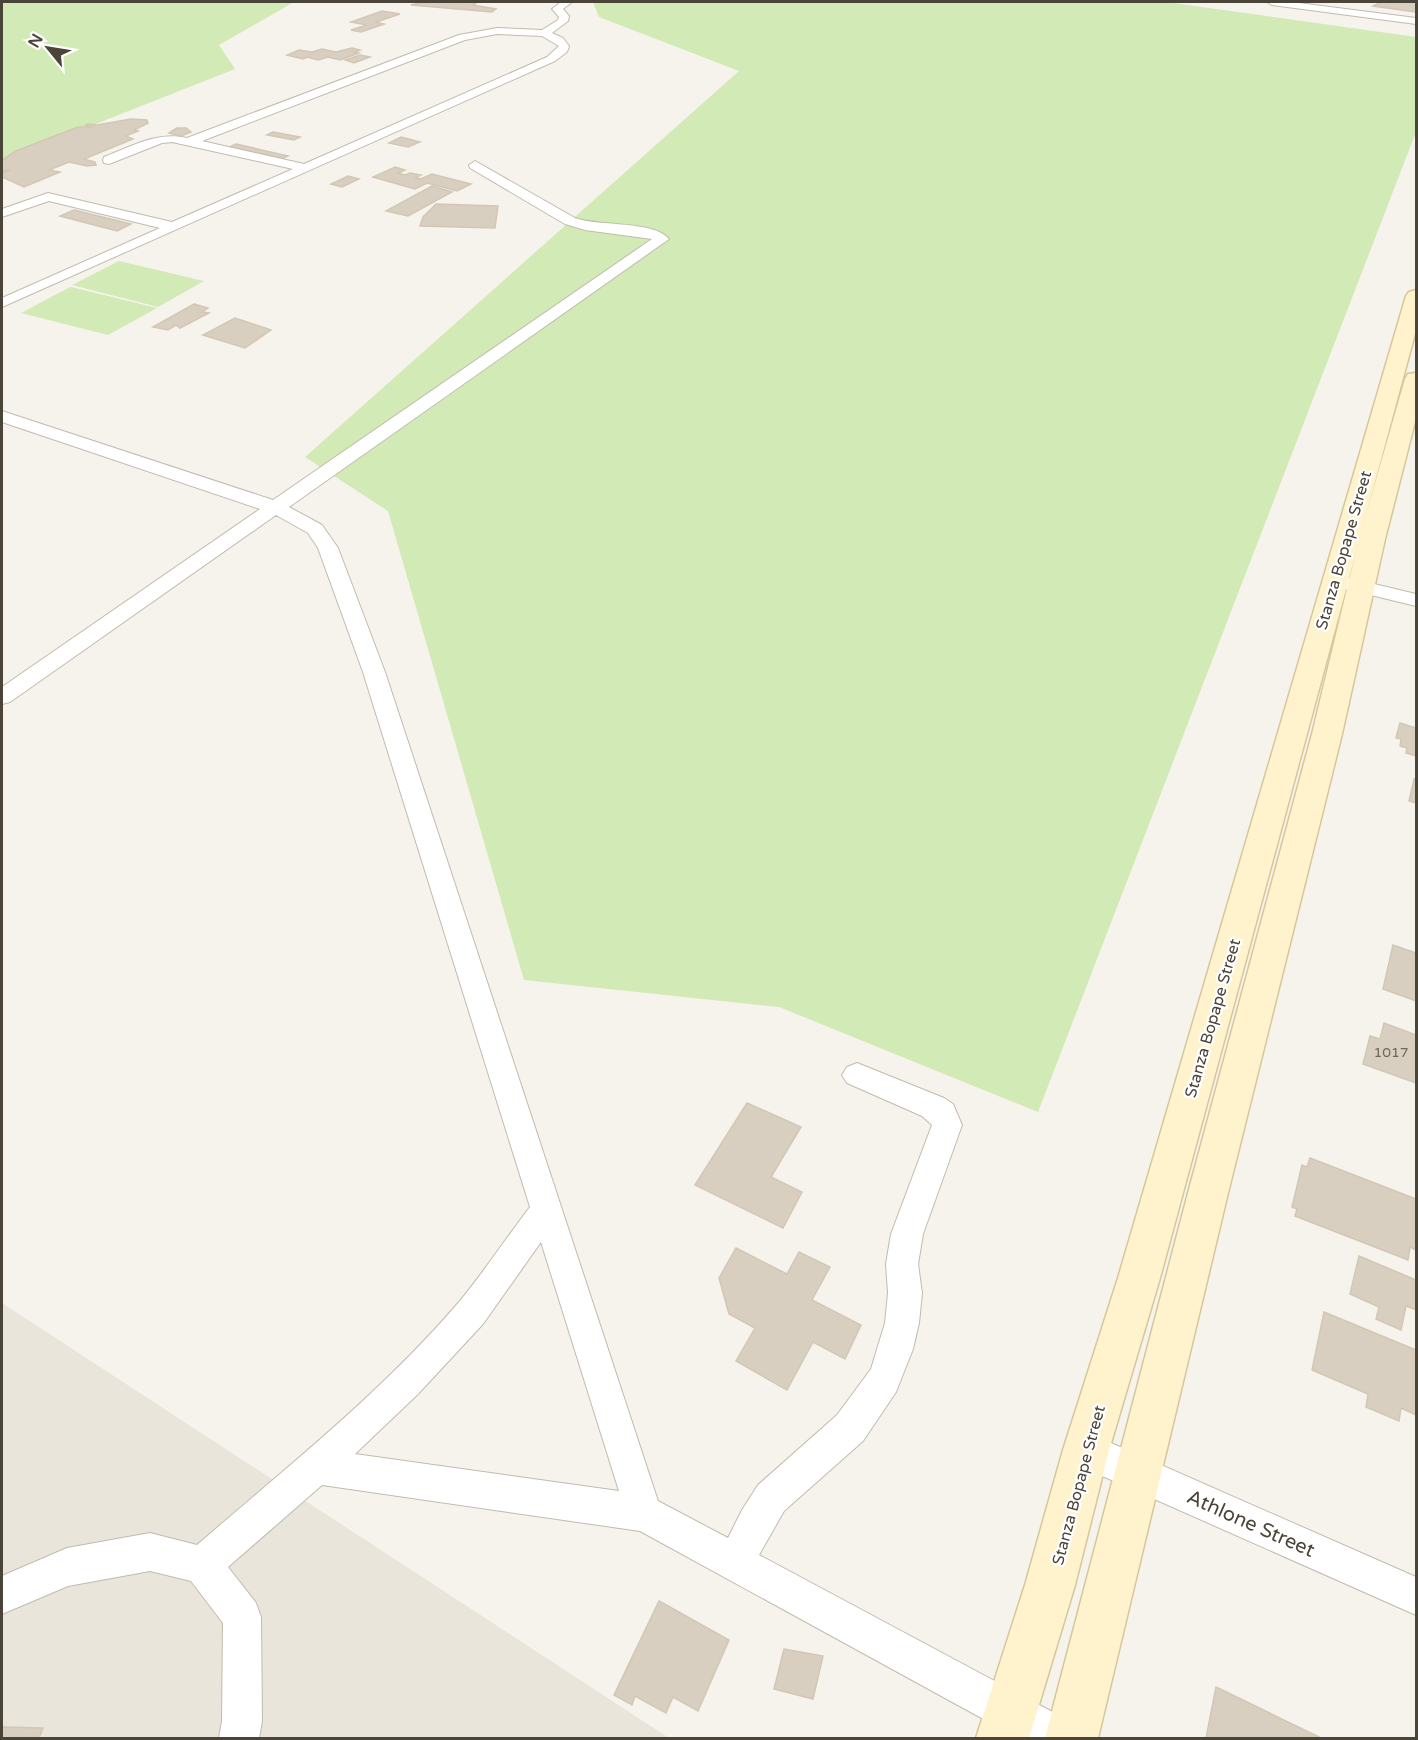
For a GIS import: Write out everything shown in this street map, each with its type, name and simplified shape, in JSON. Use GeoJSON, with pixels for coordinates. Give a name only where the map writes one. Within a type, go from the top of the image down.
{"type":"FeatureCollection","features":[{"type":"Feature","properties":{"kind":"main road","name":"Stanza Bopape Street"},"geometry":{"type":"LineString","coordinates":[[1071,1738],[1208,1193],[1327,734],[1348,584],[1416,296]]}},
{"type":"Feature","properties":{"kind":"main road","name":"Stanza Bopape Street"},"geometry":{"type":"LineString","coordinates":[[1005,1726],[1050,1585],[1086,1450],[1348,584],[1416,379]]}},
{"type":"Feature","properties":{"kind":"street"},"geometry":{"type":"LineString","coordinates":[[544,33],[563,21],[564,16],[557,9],[567,2]]}},
{"type":"Feature","properties":{"kind":"street"},"geometry":{"type":"LineString","coordinates":[[1272,2],[1416,21]]}},
{"type":"Feature","properties":{"kind":"street"},"geometry":{"type":"LineString","coordinates":[[2,303],[559,55],[564,46],[559,40],[544,33],[497,31],[463,37],[190,141]]}},
{"type":"Feature","properties":{"kind":"street"},"geometry":{"type":"LineString","coordinates":[[109,160],[159,140],[172,138],[304,168]]}},
{"type":"Feature","properties":{"kind":"street"},"geometry":{"type":"LineString","coordinates":[[2,697],[662,239],[651,233],[596,228],[568,221],[475,165]]}},
{"type":"Feature","properties":{"kind":"street"},"geometry":{"type":"LineString","coordinates":[[2,213],[48,197],[173,227]]}},
{"type":"Feature","properties":{"kind":"street"},"geometry":{"type":"LineString","coordinates":[[2,416],[277,508],[315,529],[328,548],[374,672],[644,1513]]}},
{"type":"Feature","properties":{"kind":"street"},"geometry":{"type":"LineString","coordinates":[[1348,584],[1416,600]]}},
{"type":"Feature","properties":{"kind":"street"},"geometry":{"type":"LineString","coordinates":[[736,1563],[755,1522],[771,1498],[818,1458],[856,1420],[884,1380],[896,1349],[905,1293],[902,1264],[907,1234],[947,1125],[942,1113],[933,1107],[857,1075]]}},
{"type":"Feature","properties":{"kind":"street"},"geometry":{"type":"LineString","coordinates":[[202,1565],[316,1466],[406,1382],[471,1313],[546,1210]]}},
{"type":"Feature","properties":{"kind":"street","name":"Athlone Street"},"geometry":{"type":"LineString","coordinates":[[1086,1450],[1416,1596]]}},
{"type":"Feature","properties":{"kind":"street"},"geometry":{"type":"LineString","coordinates":[[316,1466],[644,1513],[736,1563],[1005,1726],[1058,1738]]}},
{"type":"Feature","properties":{"kind":"street"},"geometry":{"type":"LineString","coordinates":[[2,1595],[66,1567],[150,1552],[202,1565],[242,1617],[242,1721],[238,1738]]}},
{"type":"Feature","properties":{"kind":"shaded area"},"geometry":{"type":"Polygon","coordinates":[[[2,1303],[669,1738],[2,1738],[2,1303]]]}},
{"type":"Feature","properties":{"kind":"green space"},"geometry":{"type":"Polygon","coordinates":[[[2,2],[294,2],[219,45],[235,69],[2,161],[2,2]]]}},
{"type":"Feature","properties":{"kind":"green space"},"geometry":{"type":"Polygon","coordinates":[[[593,2],[1166,2],[1416,37],[1416,132],[1038,1112],[779,1007],[524,980],[388,511],[305,457],[739,71],[599,17],[593,2]]]}},
{"type":"Feature","properties":{"kind":"green space"},"geometry":{"type":"Polygon","coordinates":[[[119,261],[204,281],[158,307],[72,285],[119,261]]]}},
{"type":"Feature","properties":{"kind":"green space"},"geometry":{"type":"Polygon","coordinates":[[[70,287],[157,308],[108,335],[21,313],[70,287]]]}},
{"type":"Feature","properties":{"kind":"building"},"geometry":{"type":"Polygon","coordinates":[[[423,2],[478,2],[473,5],[496,9],[492,12],[411,5],[423,2]]]}},
{"type":"Feature","properties":{"kind":"building"},"geometry":{"type":"Polygon","coordinates":[[[1381,2],[1416,2],[1416,10],[1415,12],[1373,6],[1381,2]]]}},
{"type":"Feature","properties":{"kind":"building"},"geometry":{"type":"Polygon","coordinates":[[[382,11],[400,14],[376,22],[384,24],[361,32],[351,30],[367,25],[351,22],[382,11]]]}},
{"type":"Feature","properties":{"kind":"building"},"geometry":{"type":"Polygon","coordinates":[[[352,48],[360,50],[354,52],[359,53],[340,60],[328,57],[318,60],[307,57],[303,59],[287,55],[299,50],[312,52],[322,49],[336,52],[352,48]]]}},
{"type":"Feature","properties":{"kind":"building"},"geometry":{"type":"Polygon","coordinates":[[[360,55],[370,57],[354,63],[345,60],[360,55]]]}},
{"type":"Feature","properties":{"kind":"building"},"geometry":{"type":"Polygon","coordinates":[[[131,119],[147,120],[148,123],[134,130],[138,131],[126,136],[133,139],[84,159],[95,162],[96,165],[87,166],[69,162],[49,170],[60,172],[24,187],[2,177],[2,173],[10,170],[2,171],[2,160],[16,151],[78,127],[92,127],[86,125],[88,124],[97,125],[131,119]]]}},
{"type":"Feature","properties":{"kind":"building"},"geometry":{"type":"Polygon","coordinates":[[[177,128],[186,128],[191,132],[181,136],[169,133],[177,128]]]}},
{"type":"Feature","properties":{"kind":"building"},"geometry":{"type":"Polygon","coordinates":[[[273,132],[300,137],[294,140],[267,135],[273,132]]]}},
{"type":"Feature","properties":{"kind":"building"},"geometry":{"type":"Polygon","coordinates":[[[401,137],[420,142],[408,147],[389,143],[401,137]]]}},
{"type":"Feature","properties":{"kind":"building"},"geometry":{"type":"Polygon","coordinates":[[[236,144],[288,156],[279,160],[227,148],[236,144]]]}},
{"type":"Feature","properties":{"kind":"building"},"geometry":{"type":"Polygon","coordinates":[[[395,167],[405,170],[398,173],[421,175],[415,178],[421,179],[432,174],[471,184],[457,191],[427,183],[415,189],[373,177],[395,167]]]}},
{"type":"Feature","properties":{"kind":"building"},"geometry":{"type":"Polygon","coordinates":[[[348,176],[359,179],[342,187],[331,184],[348,176]]]}},
{"type":"Feature","properties":{"kind":"building"},"geometry":{"type":"Polygon","coordinates":[[[432,186],[452,192],[408,216],[386,211],[432,186]]]}},
{"type":"Feature","properties":{"kind":"building"},"geometry":{"type":"Polygon","coordinates":[[[436,204],[498,206],[495,228],[420,226],[423,217],[436,204]]]}},
{"type":"Feature","properties":{"kind":"building"},"geometry":{"type":"Polygon","coordinates":[[[74,210],[131,224],[117,231],[60,216],[74,210]]]}},
{"type":"Feature","properties":{"kind":"building"},"geometry":{"type":"Polygon","coordinates":[[[194,304],[208,308],[202,312],[209,313],[180,328],[176,325],[168,330],[153,327],[194,304]]]}},
{"type":"Feature","properties":{"kind":"building"},"geometry":{"type":"Polygon","coordinates":[[[235,318],[271,330],[245,348],[203,335],[235,318]]]}},
{"type":"Feature","properties":{"kind":"building"},"geometry":{"type":"Polygon","coordinates":[[[1400,723],[1416,728],[1416,756],[1406,753],[1407,748],[1400,746],[1401,739],[1396,738],[1400,723]]]}},
{"type":"Feature","properties":{"kind":"building"},"geometry":{"type":"Polygon","coordinates":[[[1414,779],[1416,780],[1416,803],[1409,801],[1414,779]]]}},
{"type":"Feature","properties":{"kind":"building"},"geometry":{"type":"Polygon","coordinates":[[[1393,945],[1416,953],[1416,1001],[1383,989],[1393,945]]]}},
{"type":"Feature","properties":{"kind":"building"},"geometry":{"type":"Polygon","coordinates":[[[1384,1023],[1416,1035],[1416,1083],[1363,1064],[1370,1036],[1380,1039],[1384,1023]]]}},
{"type":"Feature","properties":{"kind":"building"},"geometry":{"type":"Polygon","coordinates":[[[747,1103],[801,1127],[771,1177],[802,1192],[783,1228],[695,1185],[747,1103]]]}},
{"type":"Feature","properties":{"kind":"building"},"geometry":{"type":"Polygon","coordinates":[[[1310,1158],[1416,1199],[1416,1250],[1410,1247],[1408,1260],[1295,1216],[1297,1209],[1292,1207],[1302,1165],[1307,1167],[1310,1158]]]}},
{"type":"Feature","properties":{"kind":"building"},"geometry":{"type":"Polygon","coordinates":[[[736,1248],[787,1274],[799,1252],[830,1267],[812,1300],[861,1325],[845,1359],[813,1342],[787,1390],[736,1361],[755,1328],[729,1314],[719,1278],[736,1248]]]}},
{"type":"Feature","properties":{"kind":"building"},"geometry":{"type":"Polygon","coordinates":[[[1359,1256],[1416,1280],[1416,1310],[1406,1306],[1401,1330],[1376,1319],[1379,1307],[1350,1294],[1359,1256]]]}},
{"type":"Feature","properties":{"kind":"building"},"geometry":{"type":"Polygon","coordinates":[[[1324,1312],[1416,1350],[1416,1415],[1401,1408],[1399,1421],[1366,1407],[1368,1394],[1312,1370],[1324,1312]]]}},
{"type":"Feature","properties":{"kind":"building"},"geometry":{"type":"Polygon","coordinates":[[[659,1601],[729,1640],[698,1711],[673,1697],[666,1713],[635,1696],[632,1705],[614,1695],[659,1601]]]}},
{"type":"Feature","properties":{"kind":"building"},"geometry":{"type":"Polygon","coordinates":[[[784,1649],[823,1656],[813,1699],[774,1689],[784,1649]]]}},
{"type":"Feature","properties":{"kind":"building"},"geometry":{"type":"Polygon","coordinates":[[[1216,1687],[1321,1738],[1206,1738],[1216,1687]]]}},
{"type":"Feature","properties":{"kind":"building"},"geometry":{"type":"Polygon","coordinates":[[[2,1727],[43,1728],[39,1738],[2,1738],[2,1727]]]}}]}
